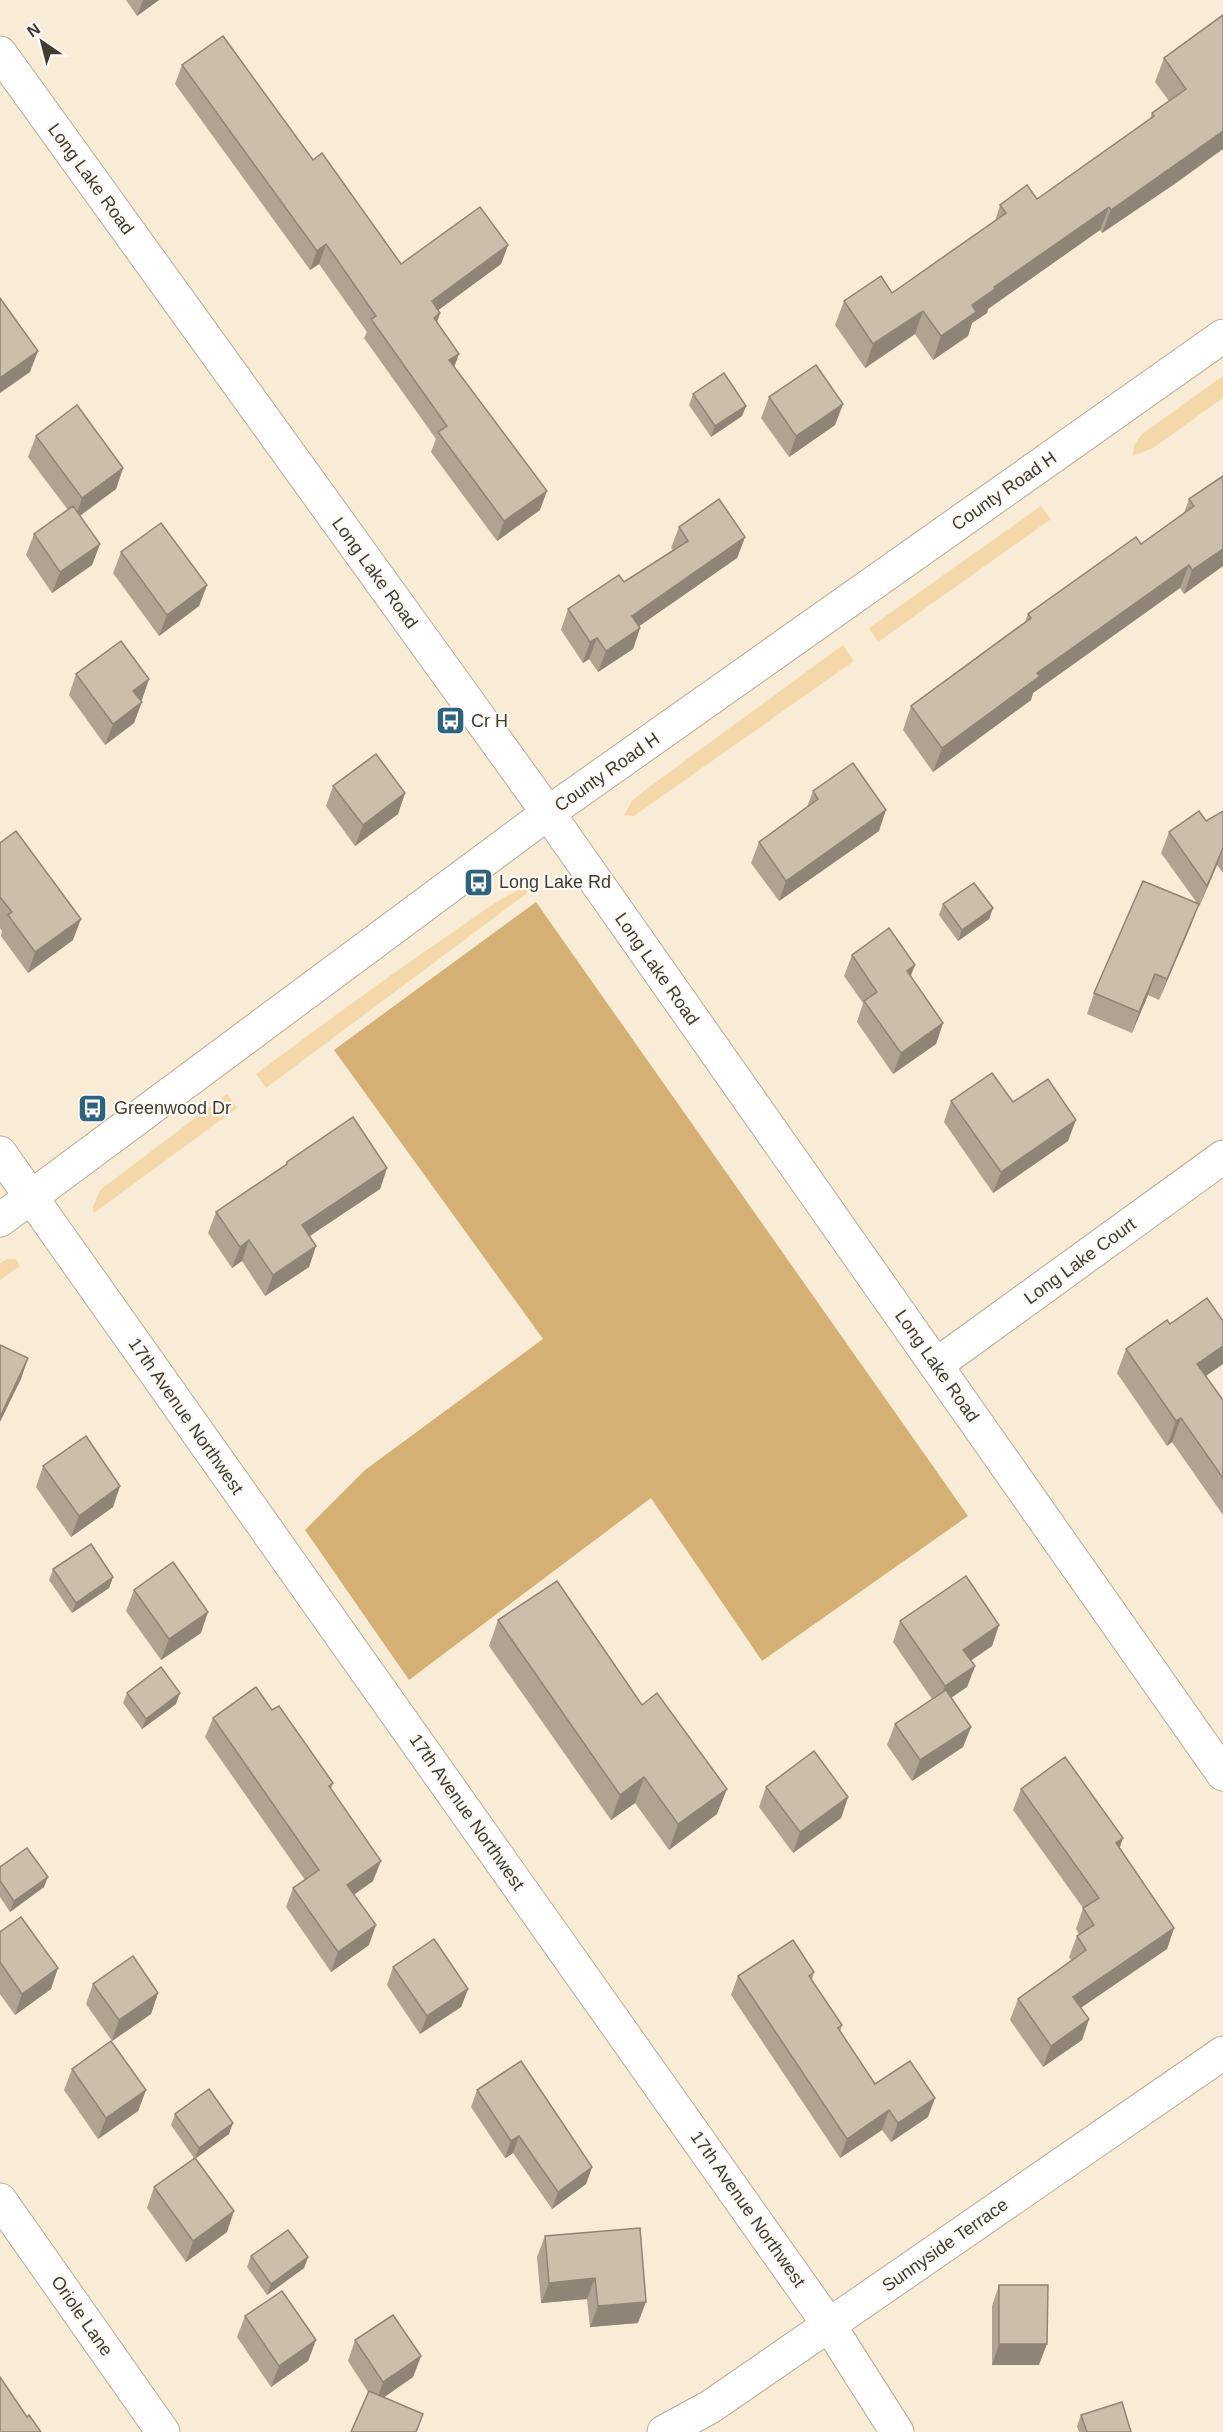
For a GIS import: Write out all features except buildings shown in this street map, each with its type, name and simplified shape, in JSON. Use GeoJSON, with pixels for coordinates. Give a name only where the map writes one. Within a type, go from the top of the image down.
{"type":"FeatureCollection","features":[{"type":"Feature","properties":{"kind":"street","name":"Long Lake Road"},"geometry":{"type":"LineString","coordinates":[[0,53],[548,813],[1223,1774]]}},
{"type":"Feature","properties":{"kind":"street","name":"County Road H"},"geometry":{"type":"LineString","coordinates":[[0,1220],[548,813],[1223,336]]}},
{"type":"Feature","properties":{"kind":"street","name":"17th Avenue Northwest"},"geometry":{"type":"LineString","coordinates":[[0,1153],[829,2325],[897,2432]]}},
{"type":"Feature","properties":{"kind":"street","name":"Long Lake Court"},"geometry":{"type":"LineString","coordinates":[[936,1365],[1223,1157]]}},
{"type":"Feature","properties":{"kind":"street","name":"Sunnyside Terrace"},"geometry":{"type":"LineString","coordinates":[[664,2432],[710,2407],[1223,2053]]}},
{"type":"Feature","properties":{"kind":"street","name":"Oriole Lane"},"geometry":{"type":"LineString","coordinates":[[0,2200],[164,2432]]}},
{"type":"Feature","properties":{"kind":"shaded area"},"geometry":{"type":"Polygon","coordinates":[[[1223,376],[1223,398],[1153,448],[1133,456],[1134,445],[1142,434],[1223,376]]]}},
{"type":"Feature","properties":{"kind":"shaded area"},"geometry":{"type":"Polygon","coordinates":[[[1041,506],[1051,519],[878,642],[869,628],[1041,506]]]}},
{"type":"Feature","properties":{"kind":"shaded area"},"geometry":{"type":"Polygon","coordinates":[[[843,645],[854,661],[634,816],[624,815],[632,801],[645,790],[843,645]]]}},
{"type":"Feature","properties":{"kind":"shaded area"},"geometry":{"type":"Polygon","coordinates":[[[530,886],[526,894],[266,1088],[256,1074],[482,912],[512,893],[530,886]]]}},
{"type":"Feature","properties":{"kind":"shaded area"},"geometry":{"type":"Polygon","coordinates":[[[536,902],[968,1516],[762,1661],[651,1498],[409,1680],[305,1530],[365,1470],[543,1339],[334,1050],[536,902]]]}},
{"type":"Feature","properties":{"kind":"shaded area"},"geometry":{"type":"Polygon","coordinates":[[[227,1094],[237,1108],[94,1213],[93,1207],[100,1190],[227,1094]]]}},
{"type":"Feature","properties":{"kind":"shaded area"},"geometry":{"type":"Polygon","coordinates":[[[7,1259],[16,1259],[20,1266],[0,1280],[0,1263],[7,1259]]]}},
{"type":"Feature","properties":{"kind":"place","name":"Cr H"},"geometry":{"type":"Point","coordinates":[450,721]}},
{"type":"Feature","properties":{"kind":"place","name":"Long Lake Rd"},"geometry":{"type":"Point","coordinates":[478,882]}},
{"type":"Feature","properties":{"kind":"place","name":"Greenwood Dr"},"geometry":{"type":"Point","coordinates":[93,1108]}}]}
